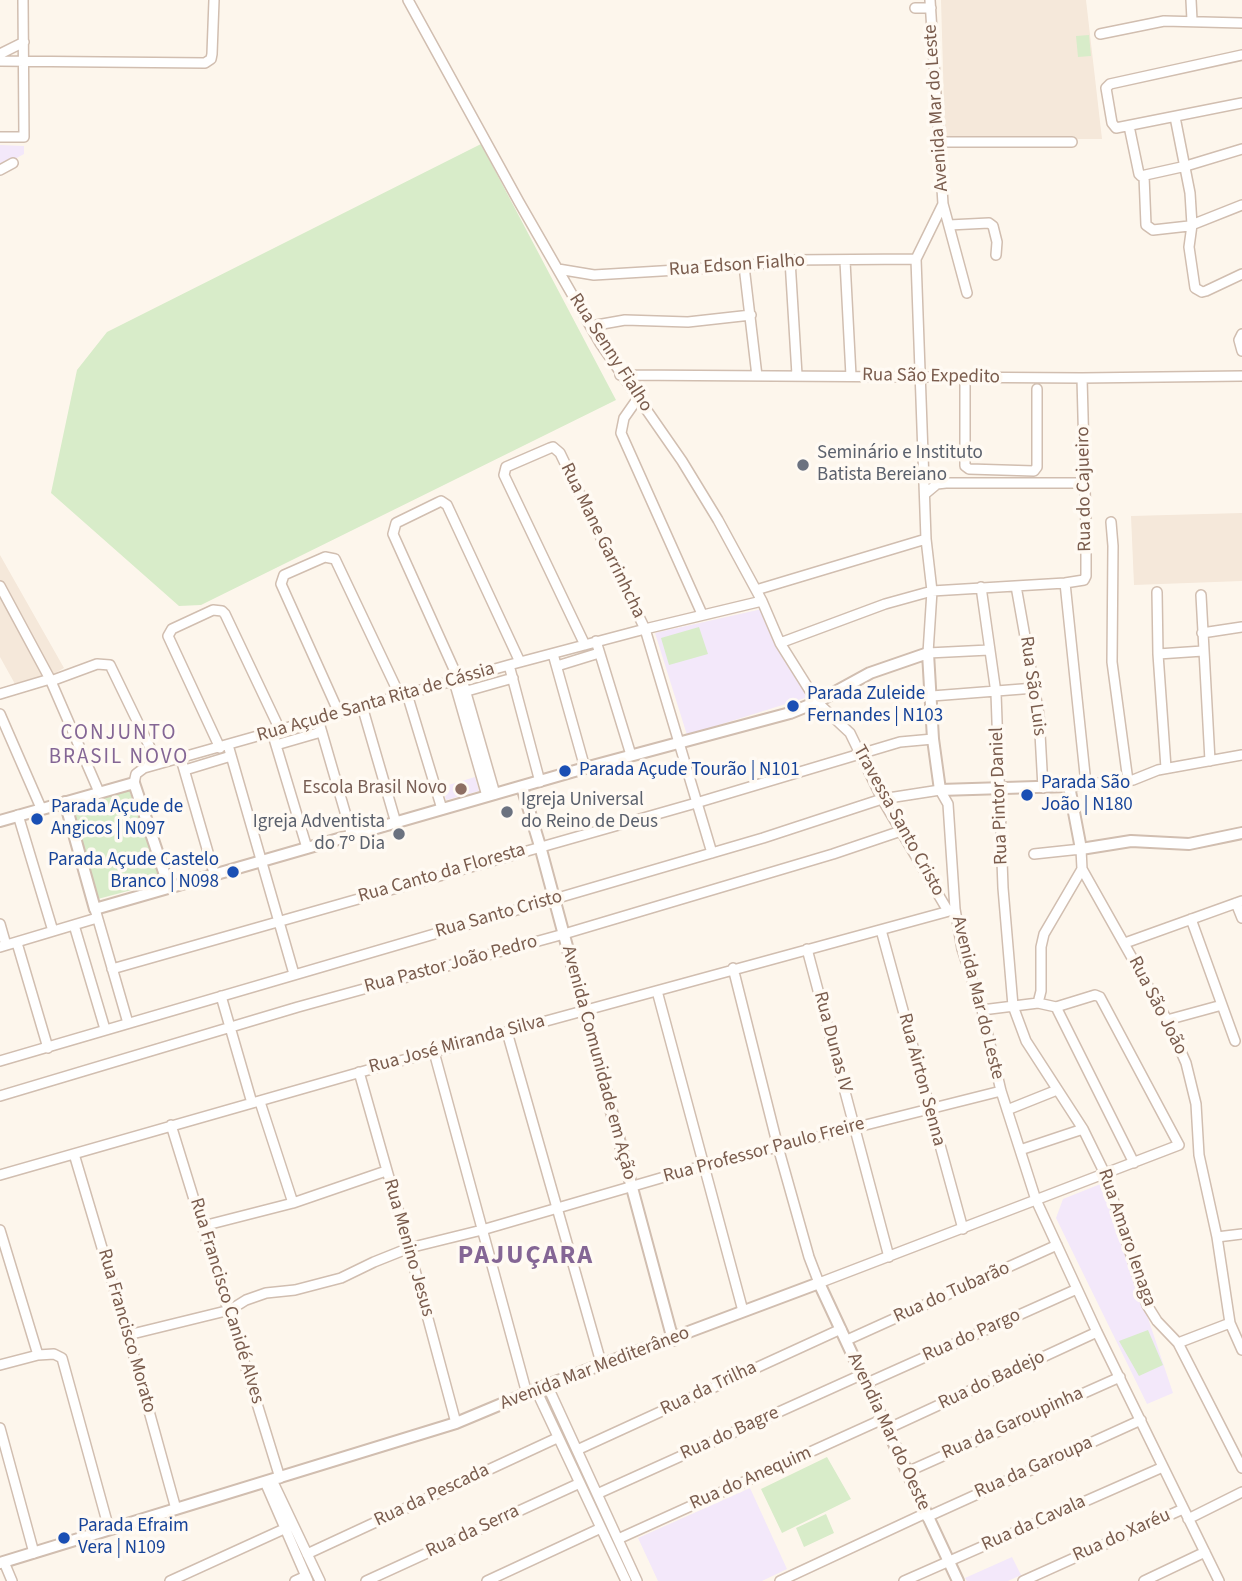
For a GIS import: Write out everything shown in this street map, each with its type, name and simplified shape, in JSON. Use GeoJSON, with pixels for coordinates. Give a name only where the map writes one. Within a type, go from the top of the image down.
{"type":"FeatureCollection","features":[{"type":"Feature","properties":{"kind":"street"},"geometry":{"type":"LineString","coordinates":[[0,137],[24,137],[23,0]]}},
{"type":"Feature","properties":{"kind":"street"},"geometry":{"type":"LineString","coordinates":[[0,61],[205,63],[211,59],[212,54],[214,0]]}},
{"type":"Feature","properties":{"kind":"street","name":"Rua Senny Fialho"},"geometry":{"type":"LineString","coordinates":[[408,0],[620,375],[682,461],[718,520],[762,601],[780,643],[817,702]]}},
{"type":"Feature","properties":{"kind":"street"},"geometry":{"type":"LineString","coordinates":[[1191,0],[1192,20]]}},
{"type":"Feature","properties":{"kind":"street"},"geometry":{"type":"LineString","coordinates":[[915,8],[930,4]]}},
{"type":"Feature","properties":{"kind":"street","name":"Avenida Mar do Leste"},"geometry":{"type":"LineString","coordinates":[[930,4],[943,204],[916,259],[926,539],[932,591],[928,653],[933,739],[940,790],[948,804],[951,910],[982,1010],[1001,1091],[1036,1200],[1097,1332],[1219,1581]]}},
{"type":"Feature","properties":{"kind":"street"},"geometry":{"type":"LineString","coordinates":[[1100,34],[1140,24],[1192,20],[1242,23]]}},
{"type":"Feature","properties":{"kind":"street"},"geometry":{"type":"LineString","coordinates":[[0,54],[24,42]]}},
{"type":"Feature","properties":{"kind":"street"},"geometry":{"type":"LineString","coordinates":[[1242,55],[1108,85],[1106,88],[1112,123],[1119,128],[1242,103]]}},
{"type":"Feature","properties":{"kind":"street"},"geometry":{"type":"LineString","coordinates":[[1175,117],[1190,192],[1192,225],[1189,247],[1195,288],[1202,292],[1242,274]]}},
{"type":"Feature","properties":{"kind":"street"},"geometry":{"type":"LineString","coordinates":[[1129,126],[1142,176],[1148,228],[1153,230],[1192,225],[1242,205]]}},
{"type":"Feature","properties":{"kind":"street"},"geometry":{"type":"LineString","coordinates":[[939,142],[1072,142]]}},
{"type":"Feature","properties":{"kind":"street"},"geometry":{"type":"LineString","coordinates":[[1142,176],[1242,149]]}},
{"type":"Feature","properties":{"kind":"street"},"geometry":{"type":"LineString","coordinates":[[0,170],[13,163]]}},
{"type":"Feature","properties":{"kind":"street"},"geometry":{"type":"LineString","coordinates":[[943,204],[967,293]]}},
{"type":"Feature","properties":{"kind":"street"},"geometry":{"type":"LineString","coordinates":[[949,225],[986,222],[992,224],[998,248],[996,256]]}},
{"type":"Feature","properties":{"kind":"street","name":"Rua Edson Fialho"},"geometry":{"type":"LineString","coordinates":[[558,269],[594,275],[744,266],[790,260],[916,259]]}},
{"type":"Feature","properties":{"kind":"street"},"geometry":{"type":"LineString","coordinates":[[790,260],[797,375]]}},
{"type":"Feature","properties":{"kind":"street"},"geometry":{"type":"LineString","coordinates":[[845,261],[852,376]]}},
{"type":"Feature","properties":{"kind":"street"},"geometry":{"type":"LineString","coordinates":[[744,266],[757,376]]}},
{"type":"Feature","properties":{"kind":"street"},"geometry":{"type":"LineString","coordinates":[[591,326],[625,320],[688,321],[751,316]]}},
{"type":"Feature","properties":{"kind":"street"},"geometry":{"type":"LineString","coordinates":[[1241,337],[1242,351]]}},
{"type":"Feature","properties":{"kind":"street","name":"Rua São Expedito"},"geometry":{"type":"LineString","coordinates":[[620,375],[965,378],[1242,376]]}},
{"type":"Feature","properties":{"kind":"street"},"geometry":{"type":"LineString","coordinates":[[965,378],[965,466],[969,469],[1034,471],[1037,467],[1037,389]]}},
{"type":"Feature","properties":{"kind":"street","name":"Rua do Cajueiro"},"geometry":{"type":"LineString","coordinates":[[1065,583],[1081,581],[1086,576],[1082,378]]}},
{"type":"Feature","properties":{"kind":"street"},"geometry":{"type":"LineString","coordinates":[[638,398],[624,418],[621,433],[702,614]]}},
{"type":"Feature","properties":{"kind":"street","name":"Rua Mane Garrinhcha"},"geometry":{"type":"LineString","coordinates":[[585,645],[504,475],[506,467],[550,447],[560,453],[645,629],[712,853]]}},
{"type":"Feature","properties":{"kind":"street"},"geometry":{"type":"LineString","coordinates":[[925,494],[937,484],[946,483],[1085,484]]}},
{"type":"Feature","properties":{"kind":"street"},"geometry":{"type":"LineString","coordinates":[[491,795],[457,678],[393,529],[396,523],[437,503],[447,505],[520,662]]}},
{"type":"Feature","properties":{"kind":"street"},"geometry":{"type":"LineString","coordinates":[[1111,523],[1112,662],[1128,781]]}},
{"type":"Feature","properties":{"kind":"street"},"geometry":{"type":"LineString","coordinates":[[756,590],[926,539]]}},
{"type":"Feature","properties":{"kind":"street"},"geometry":{"type":"LineString","coordinates":[[338,713],[281,584],[284,575],[325,556],[335,559],[404,695],[442,809]]}},
{"type":"Feature","properties":{"kind":"street"},"geometry":{"type":"LineString","coordinates":[[780,643],[885,604],[932,591],[1065,583],[1086,784]]}},
{"type":"Feature","properties":{"kind":"street"},"geometry":{"type":"LineString","coordinates":[[0,586],[51,680],[99,792]]}},
{"type":"Feature","properties":{"kind":"street","name":"Rua São Luis"},"geometry":{"type":"LineString","coordinates":[[1016,586],[1039,715],[1043,788]]}},
{"type":"Feature","properties":{"kind":"street","name":"Rua Pintor Daniel"},"geometry":{"type":"LineString","coordinates":[[981,587],[996,693],[1003,888],[1013,1006]]}},
{"type":"Feature","properties":{"kind":"street"},"geometry":{"type":"LineString","coordinates":[[1157,592],[1158,654],[1166,768]]}},
{"type":"Feature","properties":{"kind":"street"},"geometry":{"type":"LineString","coordinates":[[1201,595],[1210,761]]}},
{"type":"Feature","properties":{"kind":"street","name":"Rua Açude Santa Rita de Cássia"},"geometry":{"type":"LineString","coordinates":[[0,821],[134,783],[139,771],[158,764],[457,678],[762,601]]}},
{"type":"Feature","properties":{"kind":"street"},"geometry":{"type":"LineString","coordinates":[[294,974],[231,756],[169,643],[168,636],[172,629],[213,610],[225,614],[276,731],[276,745],[307,848]]}},
{"type":"Feature","properties":{"kind":"street"},"geometry":{"type":"LineString","coordinates":[[1202,633],[1242,627]]}},
{"type":"Feature","properties":{"kind":"street"},"geometry":{"type":"LineString","coordinates":[[596,641],[631,755]]}},
{"type":"Feature","properties":{"kind":"street"},"geometry":{"type":"LineString","coordinates":[[0,924],[3,946],[17,943],[74,925],[96,914],[214,873],[790,713],[817,702],[870,673],[928,653],[989,650]]}},
{"type":"Feature","properties":{"kind":"street"},"geometry":{"type":"LineString","coordinates":[[1158,654],[1203,651]]}},
{"type":"Feature","properties":{"kind":"street"},"geometry":{"type":"LineString","coordinates":[[557,666],[599,653]]}},
{"type":"Feature","properties":{"kind":"street"},"geometry":{"type":"LineString","coordinates":[[553,654],[585,768]]}},
{"type":"Feature","properties":{"kind":"street"},"geometry":{"type":"LineString","coordinates":[[0,694],[97,664],[105,664],[113,668],[158,764]]}},
{"type":"Feature","properties":{"kind":"street"},"geometry":{"type":"LineString","coordinates":[[509,665],[540,782]]}},
{"type":"Feature","properties":{"kind":"street"},"geometry":{"type":"LineString","coordinates":[[461,693],[513,678]]}},
{"type":"Feature","properties":{"kind":"street"},"geometry":{"type":"LineString","coordinates":[[932,696],[1035,688]]}},
{"type":"Feature","properties":{"kind":"street","name":"Travessa Santo Cristo"},"geometry":{"type":"LineString","coordinates":[[817,702],[850,733],[882,799],[951,910]]}},
{"type":"Feature","properties":{"kind":"street"},"geometry":{"type":"LineString","coordinates":[[362,706],[396,823]]}},
{"type":"Feature","properties":{"kind":"street"},"geometry":{"type":"LineString","coordinates":[[0,714],[41,808]]}},
{"type":"Feature","properties":{"kind":"street"},"geometry":{"type":"LineString","coordinates":[[318,719],[352,835]]}},
{"type":"Feature","properties":{"kind":"street"},"geometry":{"type":"LineString","coordinates":[[276,745],[321,732]]}},
{"type":"Feature","properties":{"kind":"street","name":"Rua Canto da Floresta"},"geometry":{"type":"LineString","coordinates":[[112,969],[696,803],[900,741],[933,739]]}},
{"type":"Feature","properties":{"kind":"street"},"geometry":{"type":"LineString","coordinates":[[1069,786],[1128,781],[1166,768],[1242,755]]}},
{"type":"Feature","properties":{"kind":"street"},"geometry":{"type":"LineString","coordinates":[[185,770],[231,756]]}},
{"type":"Feature","properties":{"kind":"street"},"geometry":{"type":"LineString","coordinates":[[181,758],[214,873]]}},
{"type":"Feature","properties":{"kind":"street"},"geometry":{"type":"LineString","coordinates":[[134,783],[169,887]]}},
{"type":"Feature","properties":{"kind":"street","name":"Rua Santo Cristo"},"geometry":{"type":"LineString","coordinates":[[0,1061],[817,822],[882,799],[940,790],[1069,786]]}},
{"type":"Feature","properties":{"kind":"street","name":"Rua São João"},"geometry":{"type":"LineString","coordinates":[[1069,786],[1081,849],[1082,869],[1167,1020],[1186,1063],[1196,1104],[1199,1155],[1217,1237],[1230,1323],[1242,1350]]}},
{"type":"Feature","properties":{"kind":"street","name":"Avenida Comunidade em Ação"},"geometry":{"type":"LineString","coordinates":[[522,787],[585,1009],[630,1186],[673,1339]]}},
{"type":"Feature","properties":{"kind":"street"},"geometry":{"type":"LineString","coordinates":[[65,802],[128,1023]]}},
{"type":"Feature","properties":{"kind":"street"},"geometry":{"type":"LineString","coordinates":[[18,815],[53,931]]}},
{"type":"Feature","properties":{"kind":"street","name":"Rua Pastor João Pedro"},"geometry":{"type":"LineString","coordinates":[[0,1096],[361,989],[564,934],[833,854],[901,831]]}},
{"type":"Feature","properties":{"kind":"street"},"geometry":{"type":"LineString","coordinates":[[1034,854],[1130,841],[1189,844],[1242,833]]}},
{"type":"Feature","properties":{"kind":"street"},"geometry":{"type":"LineString","coordinates":[[1038,1003],[1044,934],[1082,869]]}},
{"type":"Feature","properties":{"kind":"street"},"geometry":{"type":"LineString","coordinates":[[1125,943],[1239,902],[1242,918]]}},
{"type":"Feature","properties":{"kind":"street","name":"Rua José Miranda Silva"},"geometry":{"type":"LineString","coordinates":[[0,1175],[585,1009],[951,910]]}},
{"type":"Feature","properties":{"kind":"street"},"geometry":{"type":"LineString","coordinates":[[1191,919],[1235,1041]]}},
{"type":"Feature","properties":{"kind":"street"},"geometry":{"type":"LineString","coordinates":[[74,925],[105,1029]]}},
{"type":"Feature","properties":{"kind":"street","name":"Rua Airton Senna"},"geometry":{"type":"LineString","coordinates":[[881,930],[962,1229]]}},
{"type":"Feature","properties":{"kind":"street"},"geometry":{"type":"LineString","coordinates":[[17,943],[48,1048]]}},
{"type":"Feature","properties":{"kind":"street","name":"Rua Dunas IV"},"geometry":{"type":"LineString","coordinates":[[807,949],[889,1257]]}},
{"type":"Feature","properties":{"kind":"street"},"geometry":{"type":"LineString","coordinates":[[733,968],[778,1146],[809,1257],[819,1283]]}},
{"type":"Feature","properties":{"kind":"street"},"geometry":{"type":"LineString","coordinates":[[657,991],[743,1311]]}},
{"type":"Feature","properties":{"kind":"street","name":"Avenida Mar Mediterâneo"},"geometry":{"type":"LineString","coordinates":[[2,1563],[456,1423],[547,1385],[1179,1146],[1102,999],[1096,995],[1056,1007]]}},
{"type":"Feature","properties":{"kind":"street"},"geometry":{"type":"LineString","coordinates":[[221,996],[293,1203]]}},
{"type":"Feature","properties":{"kind":"street"},"geometry":{"type":"LineString","coordinates":[[982,1010],[1038,1003],[1056,1007],[1134,1163]]}},
{"type":"Feature","properties":{"kind":"street"},"geometry":{"type":"LineString","coordinates":[[1167,1020],[1222,1005]]}},
{"type":"Feature","properties":{"kind":"street","name":"Rua Amaro Ienaga"},"geometry":{"type":"LineString","coordinates":[[1013,1006],[1026,1041],[1083,1129],[1105,1174],[1147,1305],[1157,1321],[1178,1343],[1242,1468]]}},
{"type":"Feature","properties":{"kind":"street"},"geometry":{"type":"LineString","coordinates":[[507,1032],[602,1366]]}},
{"type":"Feature","properties":{"kind":"street"},"geometry":{"type":"LineString","coordinates":[[434,1052],[482,1230],[531,1392],[580,1483],[626,1581]]}},
{"type":"Feature","properties":{"kind":"street","name":"Rua Menino Jesus"},"geometry":{"type":"LineString","coordinates":[[359,1072],[410,1248],[456,1423]]}},
{"type":"Feature","properties":{"kind":"street"},"geometry":{"type":"LineString","coordinates":[[1007,1110],[1057,1090]]}},
{"type":"Feature","properties":{"kind":"street","name":"Rua Professor Paulo Freire"},"geometry":{"type":"LineString","coordinates":[[128,1335],[230,1310],[266,1293],[295,1290],[341,1278],[410,1248],[482,1230],[630,1186],[855,1126],[1001,1091]]}},
{"type":"Feature","properties":{"kind":"street","name":"Rua Francisco Canidé Alves"},"geometry":{"type":"LineString","coordinates":[[172,1125],[230,1310],[272,1480]]}},
{"type":"Feature","properties":{"kind":"street"},"geometry":{"type":"LineString","coordinates":[[1020,1150],[1083,1129]]}},
{"type":"Feature","properties":{"kind":"street","name":"Rua Francisco Morato"},"geometry":{"type":"LineString","coordinates":[[74,1154],[176,1509]]}},
{"type":"Feature","properties":{"kind":"street"},"geometry":{"type":"LineString","coordinates":[[203,1226],[293,1203],[386,1171]]}},
{"type":"Feature","properties":{"kind":"street"},"geometry":{"type":"LineString","coordinates":[[0,1230],[38,1355]]}},
{"type":"Feature","properties":{"kind":"street"},"geometry":{"type":"LineString","coordinates":[[1217,1237],[1242,1234]]}},
{"type":"Feature","properties":{"kind":"street","name":"Rua do Tubarão"},"geometry":{"type":"LineString","coordinates":[[847,1340],[1056,1245]]}},
{"type":"Feature","properties":{"kind":"street","name":"Avendia Mar do Oeste"},"geometry":{"type":"LineString","coordinates":[[819,1283],[958,1581]]}},
{"type":"Feature","properties":{"kind":"street","name":"Rua do Pargo"},"geometry":{"type":"LineString","coordinates":[[865,1378],[1077,1289]]}},
{"type":"Feature","properties":{"kind":"street"},"geometry":{"type":"LineString","coordinates":[[1178,1343],[1230,1323]]}},
{"type":"Feature","properties":{"kind":"street","name":"Rua da Trilha"},"geometry":{"type":"LineString","coordinates":[[577,1450],[841,1329]]}},
{"type":"Feature","properties":{"kind":"street","name":"Rua do Badejo"},"geometry":{"type":"LineString","coordinates":[[885,1424],[1097,1332]]}},
{"type":"Feature","properties":{"kind":"street"},"geometry":{"type":"LineString","coordinates":[[0,1365],[38,1355],[57,1354],[65,1365],[109,1529]]}},
{"type":"Feature","properties":{"kind":"street","name":"Rua da Garoupinha"},"geometry":{"type":"LineString","coordinates":[[907,1472],[1120,1377]]}},
{"type":"Feature","properties":{"kind":"street","name":"Rua do Bagre"},"geometry":{"type":"LineString","coordinates":[[597,1494],[865,1378]]}},
{"type":"Feature","properties":{"kind":"street"},"geometry":{"type":"LineString","coordinates":[[547,1385],[637,1581]]}},
{"type":"Feature","properties":{"kind":"street","name":"Rua da Garoupa"},"geometry":{"type":"LineString","coordinates":[[780,1581],[1141,1420]]}},
{"type":"Feature","properties":{"kind":"street","name":"Rua do Anequim"},"geometry":{"type":"LineString","coordinates":[[618,1539],[885,1424]]}},
{"type":"Feature","properties":{"kind":"street"},"geometry":{"type":"LineString","coordinates":[[0,1428],[34,1553]]}},
{"type":"Feature","properties":{"kind":"street","name":"Rua da Pescada"},"geometry":{"type":"LineString","coordinates":[[307,1554],[557,1438]]}},
{"type":"Feature","properties":{"kind":"street","name":"Rua da Cavala"},"geometry":{"type":"LineString","coordinates":[[904,1581],[1163,1467]]}},
{"type":"Feature","properties":{"kind":"street"},"geometry":{"type":"LineString","coordinates":[[272,1480],[284,1529],[307,1578],[295,1581]]}},
{"type":"Feature","properties":{"kind":"street"},"geometry":{"type":"LineString","coordinates":[[272,1480],[320,1581]]}},
{"type":"Feature","properties":{"kind":"street","name":"Rua da Serra"},"geometry":{"type":"LineString","coordinates":[[366,1581],[580,1483]]}},
{"type":"Feature","properties":{"kind":"street"},"geometry":{"type":"LineString","coordinates":[[1188,1519],[1242,1492]]}},
{"type":"Feature","properties":{"kind":"street","name":"Rua do Xaréu"},"geometry":{"type":"LineString","coordinates":[[1023,1581],[1183,1509]]}},
{"type":"Feature","properties":{"kind":"street"},"geometry":{"type":"LineString","coordinates":[[487,1581],[601,1528]]}},
{"type":"Feature","properties":{"kind":"street"},"geometry":{"type":"LineString","coordinates":[[170,1581],[284,1529]]}},
{"type":"Feature","properties":{"kind":"street"},"geometry":{"type":"LineString","coordinates":[[1144,1581],[1205,1552]]}},
{"type":"Feature","properties":{"kind":"street"},"geometry":{"type":"LineString","coordinates":[[2,1563],[12,1581]]}},
{"type":"Feature","properties":{"kind":"shaded area"},"geometry":{"type":"Polygon","coordinates":[[[941,0],[1086,0],[1102,139],[945,139],[941,0]]]}},
{"type":"Feature","properties":{"kind":"shaded area"},"geometry":{"type":"Polygon","coordinates":[[[0,145],[24,146],[24,154],[0,167],[0,145]]]}},
{"type":"Feature","properties":{"kind":"shaded area"},"geometry":{"type":"Polygon","coordinates":[[[1242,513],[1242,581],[1134,585],[1131,516],[1242,513]]]}},
{"type":"Feature","properties":{"kind":"shaded area"},"geometry":{"type":"Polygon","coordinates":[[[0,555],[64,668],[20,693],[0,657],[0,555]]]}},
{"type":"Feature","properties":{"kind":"shaded area"},"geometry":{"type":"Polygon","coordinates":[[[762,609],[808,697],[687,735],[655,633],[762,609]]]}},
{"type":"Feature","properties":{"kind":"shaded area","name":"Escola Brasil Novo"},"geometry":{"type":"Polygon","coordinates":[[[475,777],[479,791],[446,800],[442,787],[475,777]]]}},
{"type":"Feature","properties":{"kind":"shaded area"},"geometry":{"type":"Polygon","coordinates":[[[1103,1183],[1173,1393],[1147,1404],[1056,1218],[1063,1199],[1103,1183]]]}},
{"type":"Feature","properties":{"kind":"shaded area"},"geometry":{"type":"Polygon","coordinates":[[[750,1488],[787,1569],[762,1581],[658,1581],[638,1538],[750,1488]]]}},
{"type":"Feature","properties":{"kind":"shaded area"},"geometry":{"type":"Polygon","coordinates":[[[1012,1557],[1021,1575],[1008,1581],[967,1581],[965,1578],[1012,1557]]]}},
{"type":"Feature","properties":{"kind":"green space"},"geometry":{"type":"Polygon","coordinates":[[[1089,35],[1091,56],[1078,57],[1076,36],[1089,35]]]}},
{"type":"Feature","properties":{"kind":"green space"},"geometry":{"type":"Polygon","coordinates":[[[481,144],[616,400],[201,605],[179,606],[51,493],[77,370],[107,332],[481,144]]]}},
{"type":"Feature","properties":{"kind":"green space"},"geometry":{"type":"Polygon","coordinates":[[[699,627],[708,654],[669,665],[661,638],[699,627]]]}},
{"type":"Feature","properties":{"kind":"green space"},"geometry":{"type":"Polygon","coordinates":[[[128,787],[162,882],[94,900],[66,805],[128,787]]]}},
{"type":"Feature","properties":{"kind":"green space"},"geometry":{"type":"Polygon","coordinates":[[[1148,1330],[1163,1365],[1139,1376],[1119,1341],[1148,1330]]]}},
{"type":"Feature","properties":{"kind":"green space"},"geometry":{"type":"Polygon","coordinates":[[[827,1457],[851,1499],[782,1533],[761,1489],[827,1457]]]}},
{"type":"Feature","properties":{"kind":"green space"},"geometry":{"type":"Polygon","coordinates":[[[826,1514],[834,1533],[804,1547],[796,1528],[826,1514]]]}},
{"type":"Feature","properties":{"kind":"place","name":"Seminário e Instituto Batista Bereiano"},"geometry":{"type":"Point","coordinates":[803,465]}},
{"type":"Feature","properties":{"kind":"place","name":"Parada Zuleide Fernandes | N103"},"geometry":{"type":"Point","coordinates":[793,706]}},
{"type":"Feature","properties":{"kind":"place","name":"Parada Açude Tourão | N101"},"geometry":{"type":"Point","coordinates":[565,771]}},
{"type":"Feature","properties":{"kind":"place","name":"Escola Brasil Novo"},"geometry":{"type":"Point","coordinates":[461,789]}},
{"type":"Feature","properties":{"kind":"place","name":"Parada São João | N180"},"geometry":{"type":"Point","coordinates":[1027,795]}},
{"type":"Feature","properties":{"kind":"place","name":"Igreja Universal do Reino de Deus"},"geometry":{"type":"Point","coordinates":[507,812]}},
{"type":"Feature","properties":{"kind":"place","name":"Parada Açude de Angicos | N097"},"geometry":{"type":"Point","coordinates":[37,819]}},
{"type":"Feature","properties":{"kind":"place","name":"Igreja Adventista do 7º Dia"},"geometry":{"type":"Point","coordinates":[399,834]}},
{"type":"Feature","properties":{"kind":"place","name":"Parada Açude Castelo Branco | N098"},"geometry":{"type":"Point","coordinates":[233,872]}},
{"type":"Feature","properties":{"kind":"place","name":"Parada Efraim Vera | N109"},"geometry":{"type":"Point","coordinates":[64,1538]}},
{"type":"Feature","properties":{"kind":"district","name":"CONJUNTO BRASIL NOVO"},"geometry":{"type":"Point","coordinates":[119,746]}},
{"type":"Feature","properties":{"kind":"district","name":"PAJUÇARA"},"geometry":{"type":"Point","coordinates":[526,1257]}}]}
